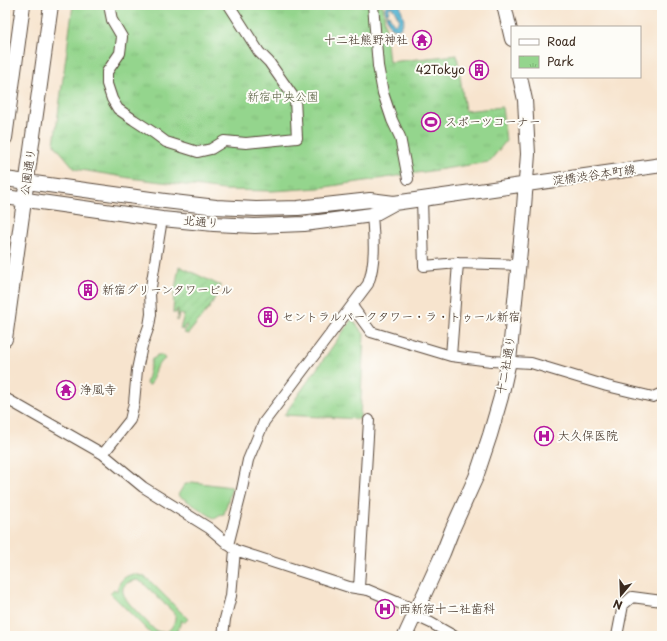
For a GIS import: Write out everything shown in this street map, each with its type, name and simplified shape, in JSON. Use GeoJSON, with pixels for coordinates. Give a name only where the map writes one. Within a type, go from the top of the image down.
{"type":"FeatureCollection","features":[{"type":"Feature","properties":{"kind":"main road"},"geometry":{"type":"LineString","coordinates":[[5,138],[23,5]]}},
{"type":"Feature","properties":{"kind":"main road","name":"公園通り"},"geometry":{"type":"LineString","coordinates":[[5,339],[51,5]]}},
{"type":"Feature","properties":{"kind":"main road"},"geometry":{"type":"LineString","coordinates":[[504,5],[511,35]]}},
{"type":"Feature","properties":{"kind":"main road","name":"十二社通り"},"geometry":{"type":"LineString","coordinates":[[405,636],[476,477],[501,397],[509,361],[528,154],[526,108],[520,78]]}},
{"type":"Feature","properties":{"kind":"main road","name":"淀橋渋谷本町線"},"geometry":{"type":"LineString","coordinates":[[526,184],[662,165]]}},
{"type":"Feature","properties":{"kind":"main road","name":"北通り"},"geometry":{"type":"LineString","coordinates":[[5,179],[165,201],[229,208],[256,209],[298,208],[370,200],[394,203],[526,184]]}},
{"type":"Feature","properties":{"kind":"main road","name":"北通り"},"geometry":{"type":"LineString","coordinates":[[5,197],[162,219],[255,226],[304,224],[372,215],[394,203]]}},
{"type":"Feature","properties":{"kind":"street"},"geometry":{"type":"LineString","coordinates":[[109,5],[112,20],[122,37],[120,53],[107,72],[107,84],[112,100],[118,109],[166,142],[198,152],[211,149],[224,141],[246,143],[297,138],[295,99],[269,62],[259,52],[228,5]]}},
{"type":"Feature","properties":{"kind":"street"},"geometry":{"type":"LineString","coordinates":[[373,5],[378,66],[383,93],[392,120],[400,137],[408,179]]}},
{"type":"Feature","properties":{"kind":"street"},"geometry":{"type":"LineString","coordinates":[[422,199],[424,266],[458,263],[519,265]]}},
{"type":"Feature","properties":{"kind":"street"},"geometry":{"type":"LineString","coordinates":[[223,636],[225,619],[231,596],[232,547],[248,460],[264,422],[368,284],[372,274],[374,248],[372,215]]}},
{"type":"Feature","properties":{"kind":"street"},"geometry":{"type":"LineString","coordinates":[[103,454],[130,420],[134,403],[137,370],[151,314],[150,293],[162,219]]}},
{"type":"Feature","properties":{"kind":"street"},"geometry":{"type":"LineString","coordinates":[[451,356],[458,263]]}},
{"type":"Feature","properties":{"kind":"street"},"geometry":{"type":"LineString","coordinates":[[352,306],[371,332],[451,356],[491,361],[532,363],[607,386],[653,397],[662,393]]}},
{"type":"Feature","properties":{"kind":"street"},"geometry":{"type":"LineString","coordinates":[[5,398],[103,454],[143,487],[208,528],[232,547],[349,587],[368,590],[415,613],[454,636]]}},
{"type":"Feature","properties":{"kind":"street"},"geometry":{"type":"LineString","coordinates":[[359,588],[369,420]]}},
{"type":"Feature","properties":{"kind":"street"},"geometry":{"type":"LineString","coordinates":[[617,636],[623,605],[632,597],[662,601]]}},
{"type":"Feature","properties":{"kind":"green space","name":"新宿中央公園"},"geometry":{"type":"Polygon","coordinates":[[[73,5],[383,5],[389,62],[457,55],[465,111],[502,107],[506,141],[489,162],[319,188],[272,191],[224,190],[130,178],[75,169],[54,144],[73,5]]]}},
{"type":"Feature","properties":{"kind":"green space"},"geometry":{"type":"Polygon","coordinates":[[[179,266],[221,286],[210,307],[188,334],[184,333],[187,326],[185,325],[183,330],[180,329],[184,315],[179,314],[177,321],[178,309],[176,313],[173,313],[174,295],[179,266]]]}},
{"type":"Feature","properties":{"kind":"green space"},"geometry":{"type":"Polygon","coordinates":[[[352,319],[364,334],[360,419],[284,415],[352,319]]]}},
{"type":"Feature","properties":{"kind":"green space"},"geometry":{"type":"Polygon","coordinates":[[[157,355],[162,355],[165,359],[157,366],[150,385],[146,384],[152,359],[157,355]]]}},
{"type":"Feature","properties":{"kind":"green space"},"geometry":{"type":"Polygon","coordinates":[[[192,482],[232,487],[224,514],[219,515],[215,519],[178,495],[184,485],[192,482]]]}},
{"type":"Feature","properties":{"kind":"green space"},"geometry":{"type":"Polygon","coordinates":[[[133,574],[143,576],[149,580],[188,619],[184,623],[181,620],[178,630],[173,635],[153,636],[110,593],[114,589],[117,591],[120,582],[133,574]],[[137,580],[128,583],[124,587],[123,592],[125,597],[151,627],[157,631],[165,632],[173,625],[175,614],[143,583],[137,580]]]}},
{"type":"Feature","properties":{"kind":"water"},"geometry":{"type":"Polygon","coordinates":[[[386,5],[400,5],[404,20],[401,28],[397,29],[390,27],[386,15],[389,15],[395,24],[399,19],[394,9],[391,7],[389,8],[388,13],[386,13],[386,5]]]}},
{"type":"Feature","properties":{"kind":"place","name":"十二社熊野神社"},"geometry":{"type":"Point","coordinates":[422,40]}},
{"type":"Feature","properties":{"kind":"place","name":"42Tokyo"},"geometry":{"type":"Point","coordinates":[479,70]}},
{"type":"Feature","properties":{"kind":"place","name":"スポーツコーナー"},"geometry":{"type":"Point","coordinates":[431,122]}},
{"type":"Feature","properties":{"kind":"place","name":"新宿グリーンタワービル"},"geometry":{"type":"Point","coordinates":[88,290]}},
{"type":"Feature","properties":{"kind":"place","name":"セントラルパークタワー・ラ・トゥール新宿"},"geometry":{"type":"Point","coordinates":[268,317]}},
{"type":"Feature","properties":{"kind":"place","name":"浄風寺"},"geometry":{"type":"Point","coordinates":[66,390]}},
{"type":"Feature","properties":{"kind":"place","name":"大久保医院"},"geometry":{"type":"Point","coordinates":[544,436]}},
{"type":"Feature","properties":{"kind":"place","name":"西新宿十二社歯科"},"geometry":{"type":"Point","coordinates":[385,609]}}]}
